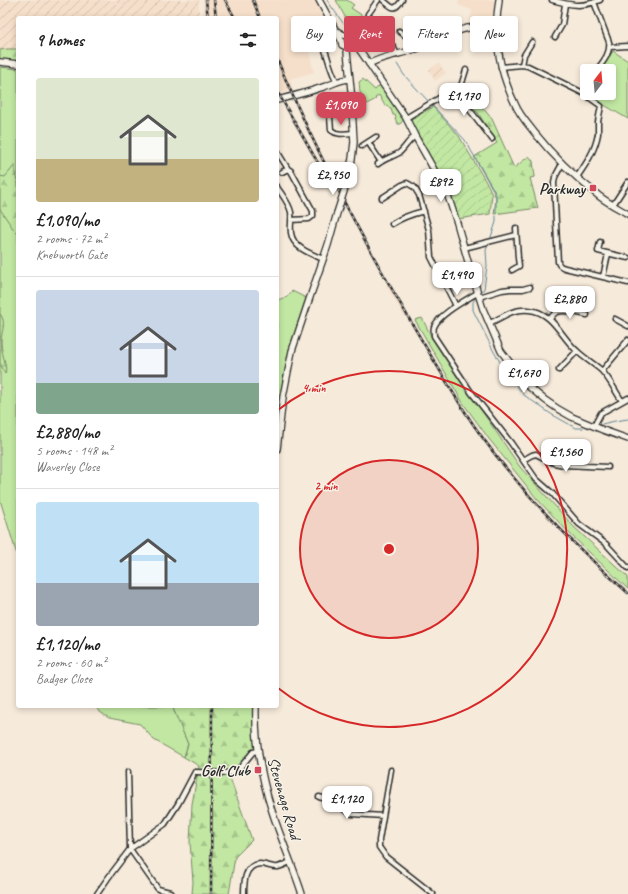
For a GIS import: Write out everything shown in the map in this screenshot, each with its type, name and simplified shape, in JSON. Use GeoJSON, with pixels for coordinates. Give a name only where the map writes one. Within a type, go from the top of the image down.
{"type":"FeatureCollection","features":[{"type":"Feature","properties":{"kind":"street"},"geometry":{"type":"LineString","coordinates":[[320,0],[328,16]]}},
{"type":"Feature","properties":{"kind":"street"},"geometry":{"type":"LineString","coordinates":[[368,14],[378,0]]}},
{"type":"Feature","properties":{"kind":"street"},"geometry":{"type":"LineString","coordinates":[[383,0],[395,8],[402,0]]}},
{"type":"Feature","properties":{"kind":"street"},"geometry":{"type":"LineString","coordinates":[[497,16],[499,0]]}},
{"type":"Feature","properties":{"kind":"street"},"geometry":{"type":"LineString","coordinates":[[552,0],[565,4],[577,5],[600,0]]}},
{"type":"Feature","properties":{"kind":"street"},"geometry":{"type":"LineString","coordinates":[[594,2],[610,47],[601,64]]}},
{"type":"Feature","properties":{"kind":"street"},"geometry":{"type":"LineString","coordinates":[[555,37],[560,31],[562,25],[565,4]]}},
{"type":"Feature","properties":{"kind":"street"},"geometry":{"type":"LineString","coordinates":[[399,30],[403,33]]}},
{"type":"Feature","properties":{"kind":"street"},"geometry":{"type":"LineString","coordinates":[[336,32],[342,45],[344,46]]}},
{"type":"Feature","properties":{"kind":"street"},"geometry":{"type":"LineString","coordinates":[[340,40],[344,36]]}},
{"type":"Feature","properties":{"kind":"street"},"geometry":{"type":"LineString","coordinates":[[522,65],[524,55],[532,42]]}},
{"type":"Feature","properties":{"kind":"street"},"geometry":{"type":"LineString","coordinates":[[610,47],[628,46]]}},
{"type":"Feature","properties":{"kind":"street"},"geometry":{"type":"LineString","coordinates":[[395,50],[397,55]]}},
{"type":"Feature","properties":{"kind":"street"},"geometry":{"type":"LineString","coordinates":[[326,52],[333,76],[337,82]]}},
{"type":"Feature","properties":{"kind":"street"},"geometry":{"type":"LineString","coordinates":[[279,432],[283,397],[292,351],[328,245],[346,185],[353,153],[350,79],[347,52]]}},
{"type":"Feature","properties":{"kind":"street"},"geometry":{"type":"LineString","coordinates":[[361,52],[406,118],[447,193],[478,295],[488,323],[501,351],[528,386],[545,400],[572,417],[628,439]]}},
{"type":"Feature","properties":{"kind":"street"},"geometry":{"type":"LineString","coordinates":[[369,64],[373,61],[406,52]]}},
{"type":"Feature","properties":{"kind":"street"},"geometry":{"type":"LineString","coordinates":[[498,52],[506,82],[515,105],[542,143],[562,164],[600,197],[628,214]]}},
{"type":"Feature","properties":{"kind":"street"},"geometry":{"type":"LineString","coordinates":[[0,62],[16,64]]}},
{"type":"Feature","properties":{"kind":"street"},"geometry":{"type":"LineString","coordinates":[[502,67],[522,65],[528,66],[580,92]]}},
{"type":"Feature","properties":{"kind":"street"},"geometry":{"type":"LineString","coordinates":[[457,99],[466,70]]}},
{"type":"Feature","properties":{"kind":"street"},"geometry":{"type":"LineString","coordinates":[[279,100],[302,94],[344,79],[350,79]]}},
{"type":"Feature","properties":{"kind":"street"},"geometry":{"type":"LineString","coordinates":[[406,118],[441,97],[451,96],[460,100],[465,105],[492,139]]}},
{"type":"Feature","properties":{"kind":"street"},"geometry":{"type":"LineString","coordinates":[[576,177],[585,166],[598,134],[598,120],[601,106],[593,100]]}},
{"type":"Feature","properties":{"kind":"street"},"geometry":{"type":"LineString","coordinates":[[330,117],[332,130],[335,133],[353,133]]}},
{"type":"Feature","properties":{"kind":"street"},"geometry":{"type":"LineString","coordinates":[[368,142],[380,163],[399,153],[415,136]]}},
{"type":"Feature","properties":{"kind":"street"},"geometry":{"type":"LineString","coordinates":[[362,146],[376,137]]}},
{"type":"Feature","properties":{"kind":"street"},"geometry":{"type":"LineString","coordinates":[[279,154],[306,196],[313,213],[313,216],[309,219],[291,220]]}},
{"type":"Feature","properties":{"kind":"street"},"geometry":{"type":"LineString","coordinates":[[562,164],[555,176],[554,183],[558,262],[562,267],[628,283]]}},
{"type":"Feature","properties":{"kind":"street"},"geometry":{"type":"LineString","coordinates":[[282,172],[288,169]]}},
{"type":"Feature","properties":{"kind":"street"},"geometry":{"type":"LineString","coordinates":[[613,205],[628,182]]}},
{"type":"Feature","properties":{"kind":"street"},"geometry":{"type":"LineString","coordinates":[[382,198],[407,183],[414,187],[424,210],[429,230],[431,257],[456,306]]}},
{"type":"Feature","properties":{"kind":"street"},"geometry":{"type":"LineString","coordinates":[[279,190],[290,208],[291,234],[293,240],[304,250],[323,259]]}},
{"type":"Feature","properties":{"kind":"street"},"geometry":{"type":"LineString","coordinates":[[392,224],[399,219],[424,210]]}},
{"type":"Feature","properties":{"kind":"street"},"geometry":{"type":"LineString","coordinates":[[512,270],[519,266],[516,228]]}},
{"type":"Feature","properties":{"kind":"street"},"geometry":{"type":"LineString","coordinates":[[464,248],[516,235]]}},
{"type":"Feature","properties":{"kind":"street"},"geometry":{"type":"LineString","coordinates":[[600,242],[598,251],[628,258]]}},
{"type":"Feature","properties":{"kind":"street"},"geometry":{"type":"LineString","coordinates":[[603,277],[608,254]]}},
{"type":"Feature","properties":{"kind":"street"},"geometry":{"type":"LineString","coordinates":[[530,287],[523,289],[502,290],[478,295],[456,306],[446,313],[434,326],[434,336],[471,392],[511,443],[536,479],[552,493],[583,528],[606,544],[628,568]]}},
{"type":"Feature","properties":{"kind":"street"},"geometry":{"type":"LineString","coordinates":[[488,323],[517,310],[536,311],[550,319],[560,329],[568,342],[602,371],[622,401]]}},
{"type":"Feature","properties":{"kind":"street"},"geometry":{"type":"LineString","coordinates":[[550,319],[558,311],[581,316],[587,314]]}},
{"type":"Feature","properties":{"kind":"street"},"geometry":{"type":"LineString","coordinates":[[616,319],[628,326]]}},
{"type":"Feature","properties":{"kind":"street"},"geometry":{"type":"LineString","coordinates":[[602,371],[628,340]]}},
{"type":"Feature","properties":{"kind":"street"},"geometry":{"type":"LineString","coordinates":[[562,369],[577,351]]}},
{"type":"Feature","properties":{"kind":"street"},"geometry":{"type":"LineString","coordinates":[[594,426],[601,413],[628,398]]}},
{"type":"Feature","properties":{"kind":"street"},"geometry":{"type":"LineString","coordinates":[[523,460],[536,454],[554,463],[564,465],[608,467]]}},
{"type":"Feature","properties":{"kind":"street","name":"Stevenage Road"},"geometry":{"type":"LineString","coordinates":[[256,708],[258,751],[265,784],[272,810],[302,894]]}},
{"type":"Feature","properties":{"kind":"street"},"geometry":{"type":"LineString","coordinates":[[97,894],[130,849],[165,824],[178,804],[195,772],[230,773],[238,770],[253,752],[258,751]]}},
{"type":"Feature","properties":{"kind":"street"},"geometry":{"type":"LineString","coordinates":[[391,770],[379,840],[380,847],[386,857],[433,894]]}},
{"type":"Feature","properties":{"kind":"street"},"geometry":{"type":"LineString","coordinates":[[128,772],[130,849],[158,889],[170,892]]}},
{"type":"Feature","properties":{"kind":"street"},"geometry":{"type":"LineString","coordinates":[[319,797],[334,801],[352,814],[383,816]]}},
{"type":"Feature","properties":{"kind":"street"},"geometry":{"type":"LineString","coordinates":[[244,894],[245,879],[247,872],[252,866],[259,864],[277,867],[290,862]]}},
{"type":"Feature","properties":{"kind":"shaded area"},"geometry":{"type":"Polygon","coordinates":[[[0,0],[199,0],[199,16],[16,16],[16,49],[0,50],[0,0]]]}},
{"type":"Feature","properties":{"kind":"shaded area"},"geometry":{"type":"Polygon","coordinates":[[[203,0],[315,0],[323,16],[291,16],[291,52],[309,52],[314,72],[290,79],[293,90],[279,94],[279,16],[203,16],[203,0]]]}},
{"type":"Feature","properties":{"kind":"shaded area"},"geometry":{"type":"Polygon","coordinates":[[[459,0],[497,0],[493,16],[471,16],[472,10],[458,5],[459,0]]]}},
{"type":"Feature","properties":{"kind":"shaded area"},"geometry":{"type":"Polygon","coordinates":[[[439,63],[446,73],[435,81],[429,70],[439,63]]]}},
{"type":"Feature","properties":{"kind":"shaded area"},"geometry":{"type":"Polygon","coordinates":[[[390,283],[407,314],[404,316],[386,285],[390,283]]]}},
{"type":"Feature","properties":{"kind":"green space"},"geometry":{"type":"Polygon","coordinates":[[[336,0],[347,0],[354,5],[351,8],[363,16],[345,16],[336,0]]]}},
{"type":"Feature","properties":{"kind":"green space"},"geometry":{"type":"Polygon","coordinates":[[[16,49],[16,62],[0,60],[0,50],[16,49]]]}},
{"type":"Feature","properties":{"kind":"green space"},"geometry":{"type":"Polygon","coordinates":[[[613,51],[628,61],[628,119],[597,100],[616,100],[616,64],[604,64],[613,51]]]}},
{"type":"Feature","properties":{"kind":"green space"},"geometry":{"type":"Polygon","coordinates":[[[0,67],[16,69],[16,552],[0,500],[0,67]]]}},
{"type":"Feature","properties":{"kind":"green space"},"geometry":{"type":"Polygon","coordinates":[[[363,79],[375,90],[381,84],[405,118],[400,124],[398,124],[395,119],[395,115],[393,115],[391,109],[387,105],[385,106],[379,95],[375,98],[376,99],[365,105],[364,104],[359,82],[363,79]]]}},
{"type":"Feature","properties":{"kind":"green space"},"geometry":{"type":"Polygon","coordinates":[[[467,85],[473,96],[492,119],[514,168],[529,156],[533,161],[535,177],[530,178],[538,208],[494,214],[496,198],[492,188],[474,157],[497,143],[478,113],[462,97],[467,85]]]}},
{"type":"Feature","properties":{"kind":"green space"},"geometry":{"type":"Polygon","coordinates":[[[433,107],[459,136],[489,187],[492,195],[490,214],[458,219],[450,194],[410,120],[433,107]]]}},
{"type":"Feature","properties":{"kind":"green space"},"geometry":{"type":"Polygon","coordinates":[[[15,165],[16,232],[0,209],[0,176],[5,177],[15,165]]]}},
{"type":"Feature","properties":{"kind":"green space"},"geometry":{"type":"Polygon","coordinates":[[[292,291],[306,298],[289,349],[279,407],[279,299],[287,297],[292,291]]]}},
{"type":"Feature","properties":{"kind":"green space"},"geometry":{"type":"Polygon","coordinates":[[[0,314],[3,320],[1,342],[6,366],[5,374],[0,363],[0,314]]]}},
{"type":"Feature","properties":{"kind":"green space"},"geometry":{"type":"Polygon","coordinates":[[[422,318],[431,336],[520,467],[574,527],[628,577],[628,589],[570,534],[537,499],[489,439],[463,403],[415,320],[422,318]]]}},
{"type":"Feature","properties":{"kind":"green space"},"geometry":{"type":"Polygon","coordinates":[[[96,708],[173,708],[188,744],[184,757],[154,740],[140,724],[109,718],[96,708]]]}},
{"type":"Feature","properties":{"kind":"green space"},"geometry":{"type":"Polygon","coordinates":[[[173,708],[253,708],[255,747],[242,767],[230,778],[252,840],[235,857],[229,894],[192,894],[193,882],[190,842],[192,804],[199,766],[184,757],[188,744],[173,708]]]}},
{"type":"Feature","properties":{"kind":"waterway"},"geometry":{"type":"LineString","coordinates":[[327,0],[343,23]]}},
{"type":"Feature","properties":{"kind":"waterway"},"geometry":{"type":"LineString","coordinates":[[397,64],[404,75],[429,102]]}},
{"type":"Feature","properties":{"kind":"waterway"},"geometry":{"type":"LineString","coordinates":[[431,104],[465,140],[496,194],[496,212]]}},
{"type":"Feature","properties":{"kind":"waterway"},"geometry":{"type":"LineString","coordinates":[[490,240],[496,222],[496,216]]}},
{"type":"Feature","properties":{"kind":"waterway"},"geometry":{"type":"LineString","coordinates":[[480,292],[484,289],[487,266],[486,250],[489,243]]}},
{"type":"Feature","properties":{"kind":"waterway"},"geometry":{"type":"LineString","coordinates":[[475,299],[473,302],[473,310],[494,352],[508,375],[524,395],[551,414],[576,428],[583,428]]}},
{"type":"Feature","properties":{"kind":"waterway"},"geometry":{"type":"LineString","coordinates":[[602,424],[628,419]]}},
{"type":"Feature","properties":{"kind":"railway"},"geometry":{"type":"LineString","coordinates":[[206,0],[208,16]]}},
{"type":"Feature","properties":{"kind":"railway"},"geometry":{"type":"LineString","coordinates":[[214,0],[216,16]]}},
{"type":"Feature","properties":{"kind":"railway"},"geometry":{"type":"LineString","coordinates":[[225,0],[234,16]]}},
{"type":"Feature","properties":{"kind":"railway"},"geometry":{"type":"LineString","coordinates":[[253,0],[259,16]]}},
{"type":"Feature","properties":{"kind":"railway"},"geometry":{"type":"LineString","coordinates":[[279,64],[314,142],[356,224],[385,277],[470,420],[527,494],[586,555],[628,593]]}},
{"type":"Feature","properties":{"kind":"railway"},"geometry":{"type":"LineString","coordinates":[[279,94],[325,175]]}},
{"type":"Feature","properties":{"kind":"railway"},"geometry":{"type":"LineString","coordinates":[[211,894],[212,708]]}},
{"type":"Feature","properties":{"kind":"place","name":"Parkway"},"geometry":{"type":"Point","coordinates":[593,188]}},
{"type":"Feature","properties":{"kind":"place","name":"Golf Club"},"geometry":{"type":"Point","coordinates":[258,770]}}]}
